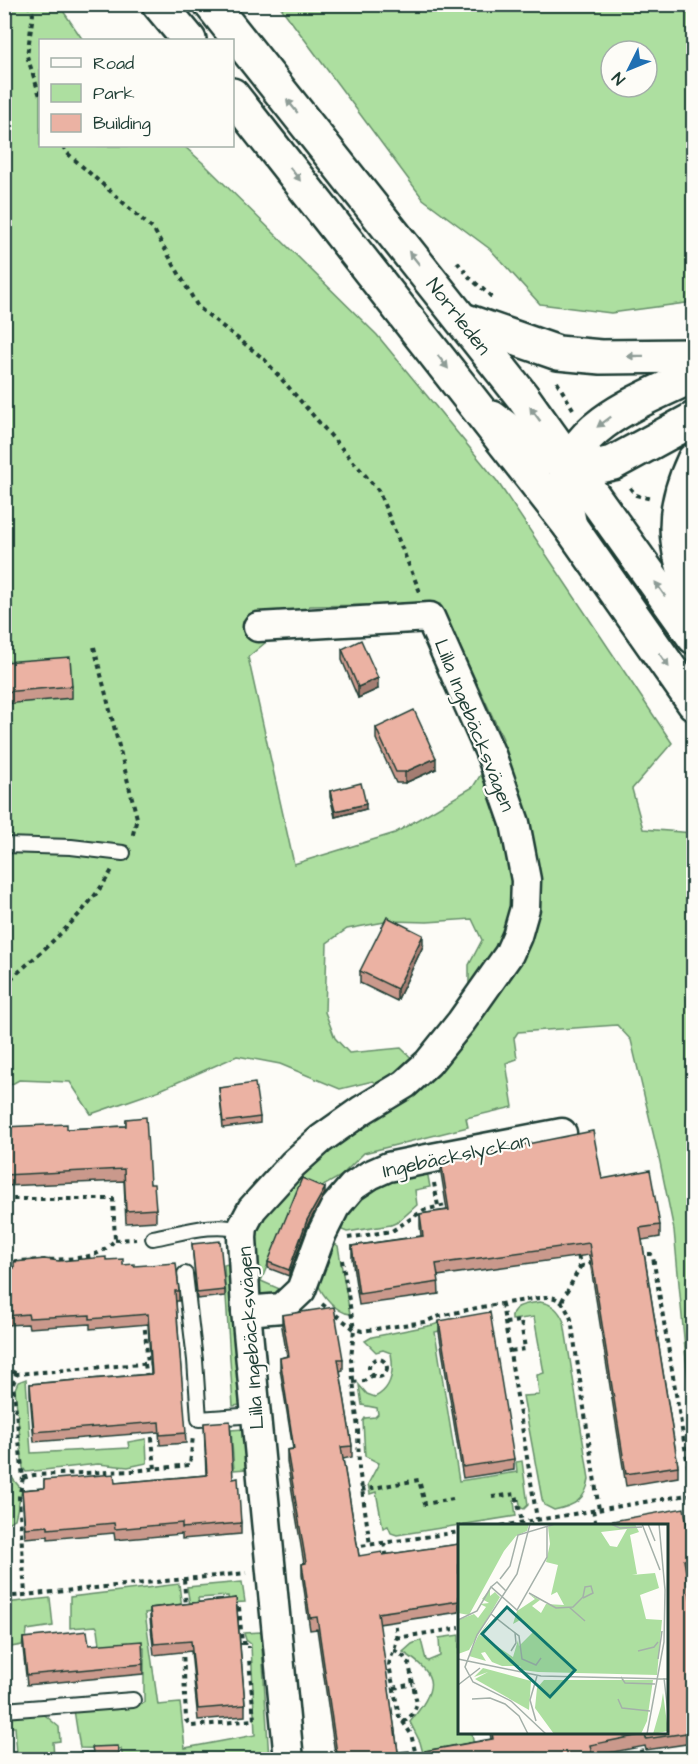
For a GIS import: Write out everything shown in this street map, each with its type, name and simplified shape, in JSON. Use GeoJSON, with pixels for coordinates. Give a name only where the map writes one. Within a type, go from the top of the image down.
{"type":"FeatureCollection","features":[{"type":"Feature","properties":{"kind":"main road"},"geometry":{"type":"LineString","coordinates":[[159,4],[188,39]]}},
{"type":"Feature","properties":{"kind":"main road","name":"Norrleden"},"geometry":{"type":"LineString","coordinates":[[211,4],[463,320],[569,462],[693,637]]}},
{"type":"Feature","properties":{"kind":"main road","name":"Norrleden"},"geometry":{"type":"LineString","coordinates":[[234,98],[570,526],[693,703]]}},
{"type":"Feature","properties":{"kind":"main road"},"geometry":{"type":"LineString","coordinates":[[463,320],[558,353],[601,357],[693,356]]}},
{"type":"Feature","properties":{"kind":"main road"},"geometry":{"type":"LineString","coordinates":[[570,526],[565,499],[565,481],[569,462],[578,446],[611,416],[693,375]]}},
{"type":"Feature","properties":{"kind":"main road"},"geometry":{"type":"LineString","coordinates":[[478,406],[529,446],[549,456],[594,467],[613,464],[693,419]]}},
{"type":"Feature","properties":{"kind":"main road"},"geometry":{"type":"LineString","coordinates":[[693,460],[684,480],[678,504],[676,533],[684,573],[693,600]]}},
{"type":"Feature","properties":{"kind":"street"},"geometry":{"type":"LineString","coordinates":[[258,627],[430,617]]}},
{"type":"Feature","properties":{"kind":"street","name":"Lilla Ingebäcksvägen"},"geometry":{"type":"LineString","coordinates":[[288,1760],[246,1311],[241,1251],[243,1231],[252,1209],[300,1158],[344,1122],[405,1084],[428,1063],[461,1022],[509,954],[518,936],[525,908],[526,879],[515,824],[492,757],[430,617]]}},
{"type":"Feature","properties":{"kind":"street","name":"Ingebäckslyckan"},"geometry":{"type":"LineString","coordinates":[[301,1290],[330,1238],[335,1207],[352,1188],[370,1174],[388,1167],[562,1132]]}},
{"type":"Feature","properties":{"kind":"street"},"geometry":{"type":"LineString","coordinates":[[246,1311],[282,1308],[301,1290]]}},
{"type":"Feature","properties":{"kind":"lane"},"geometry":{"type":"LineString","coordinates":[[4,845],[71,847],[123,853]]}},
{"type":"Feature","properties":{"kind":"lane"},"geometry":{"type":"LineString","coordinates":[[153,1238],[214,1227],[243,1231]]}},
{"type":"Feature","properties":{"kind":"lane"},"geometry":{"type":"LineString","coordinates":[[185,1274],[195,1360],[198,1419],[255,1415]]}},
{"type":"Feature","properties":{"kind":"lane"},"geometry":{"type":"LineString","coordinates":[[4,1710],[133,1700]]}},
{"type":"Feature","properties":{"kind":"path"},"geometry":{"type":"LineString","coordinates":[[28,4],[33,14],[27,56],[39,93]]}},
{"type":"Feature","properties":{"kind":"path"},"geometry":{"type":"LineString","coordinates":[[64,147],[66,152],[154,230],[198,307],[264,359],[378,490],[430,617]]}},
{"type":"Feature","properties":{"kind":"path"},"geometry":{"type":"LineString","coordinates":[[450,253],[471,279],[493,298]]}},
{"type":"Feature","properties":{"kind":"path"},"geometry":{"type":"LineString","coordinates":[[558,353],[557,384],[591,433]]}},
{"type":"Feature","properties":{"kind":"path"},"geometry":{"type":"LineString","coordinates":[[613,464],[636,495],[678,504]]}},
{"type":"Feature","properties":{"kind":"path"},"geometry":{"type":"LineString","coordinates":[[4,1199],[113,1199],[115,1240],[99,1254],[67,1259],[4,1262]]}},
{"type":"Feature","properties":{"kind":"path"},"geometry":{"type":"LineString","coordinates":[[370,1545],[362,1490],[351,1359],[354,1329],[330,1238],[392,1231],[424,1210],[459,1203]]}},
{"type":"Feature","properties":{"kind":"path"},"geometry":{"type":"LineString","coordinates":[[562,1301],[580,1267],[577,1244]]}},
{"type":"Feature","properties":{"kind":"path"},"geometry":{"type":"LineString","coordinates":[[99,1254],[104,1258]]}},
{"type":"Feature","properties":{"kind":"path"},"geometry":{"type":"LineString","coordinates":[[635,1255],[651,1254],[653,1257],[693,1501]]}},
{"type":"Feature","properties":{"kind":"path"},"geometry":{"type":"LineString","coordinates":[[580,1267],[598,1261]]}},
{"type":"Feature","properties":{"kind":"path"},"geometry":{"type":"LineString","coordinates":[[301,1290],[354,1329],[362,1331],[424,1322],[440,1316],[554,1296],[562,1301],[572,1319],[600,1510]]}},
{"type":"Feature","properties":{"kind":"path"},"geometry":{"type":"LineString","coordinates":[[502,1304],[537,1519]]}},
{"type":"Feature","properties":{"kind":"path"},"geometry":{"type":"LineString","coordinates":[[142,1309],[147,1387]]}},
{"type":"Feature","properties":{"kind":"path"},"geometry":{"type":"LineString","coordinates":[[505,1323],[520,1321],[525,1349],[510,1351]]}},
{"type":"Feature","properties":{"kind":"path"},"geometry":{"type":"LineString","coordinates":[[353,1382],[364,1381],[373,1375],[380,1376],[386,1372],[386,1365],[382,1360],[376,1359],[371,1362],[369,1369],[373,1375]]}},
{"type":"Feature","properties":{"kind":"path"},"geometry":{"type":"LineString","coordinates":[[4,1367],[17,1374],[195,1360]]}},
{"type":"Feature","properties":{"kind":"path"},"geometry":{"type":"LineString","coordinates":[[17,1374],[13,1384],[23,1478],[19,1497],[25,1595]]}},
{"type":"Feature","properties":{"kind":"path"},"geometry":{"type":"LineString","coordinates":[[23,1478],[34,1475],[190,1465],[194,1428],[198,1419]]}},
{"type":"Feature","properties":{"kind":"path"},"geometry":{"type":"LineString","coordinates":[[151,1422],[155,1469]]}},
{"type":"Feature","properties":{"kind":"path"},"geometry":{"type":"LineString","coordinates":[[362,1490],[419,1480],[425,1504],[453,1499]]}},
{"type":"Feature","properties":{"kind":"path"},"geometry":{"type":"LineString","coordinates":[[492,1497],[516,1494],[522,1522]]}},
{"type":"Feature","properties":{"kind":"path"},"geometry":{"type":"LineString","coordinates":[[512,1524],[693,1494]]}},
{"type":"Feature","properties":{"kind":"path"},"geometry":{"type":"LineString","coordinates":[[593,1510],[596,1524]]}},
{"type":"Feature","properties":{"kind":"path"},"geometry":{"type":"LineString","coordinates":[[348,1548],[458,1532]]}},
{"type":"Feature","properties":{"kind":"path"},"geometry":{"type":"LineString","coordinates":[[384,1543],[387,1565]]}},
{"type":"Feature","properties":{"kind":"path"},"geometry":{"type":"LineString","coordinates":[[4,1597],[271,1570]]}},
{"type":"Feature","properties":{"kind":"path"},"geometry":{"type":"LineString","coordinates":[[182,1611],[186,1611],[184,1579]]}},
{"type":"Feature","properties":{"kind":"path"},"geometry":{"type":"LineString","coordinates":[[229,1608],[274,1604]]}},
{"type":"Feature","properties":{"kind":"path"},"geometry":{"type":"LineString","coordinates":[[183,1644],[188,1724],[193,1727],[254,1720],[248,1643],[242,1643],[239,1607]]}},
{"type":"Feature","properties":{"kind":"path"},"geometry":{"type":"LineString","coordinates":[[394,1609],[396,1638],[390,1665],[399,1716],[411,1734],[417,1760]]}},
{"type":"Feature","properties":{"kind":"path"},"geometry":{"type":"LineString","coordinates":[[396,1638],[458,1628]]}},
{"type":"Feature","properties":{"kind":"path"},"geometry":{"type":"LineString","coordinates":[[394,1650],[409,1664],[417,1704],[416,1709],[403,1723]]}},
{"type":"Feature","properties":{"kind":"path"},"geometry":{"type":"LineString","coordinates":[[394,1688],[413,1684]]}},
{"type":"Feature","properties":{"kind":"path"},"geometry":{"type":"LineString","coordinates":[[637,1734],[643,1760]]}},
{"type":"Feature","properties":{"kind":"green space"},"geometry":{"type":"Polygon","coordinates":[[[5,5],[59,5],[82,39],[39,39],[39,147],[185,147],[203,163],[377,335],[497,481],[672,743],[632,789],[643,829],[693,833],[693,1435],[674,1230],[631,1040],[617,1025],[518,1032],[514,1038],[517,1059],[506,1063],[513,1107],[466,1118],[468,1127],[364,1153],[341,1176],[318,1189],[301,1183],[261,1281],[282,1290],[277,1297],[263,1296],[259,1293],[255,1246],[262,1216],[293,1171],[398,1098],[373,1081],[340,1089],[280,1064],[237,1056],[160,1090],[91,1114],[70,1082],[19,1080],[5,1088],[5,5]],[[440,604],[310,606],[248,657],[294,864],[395,833],[473,787],[503,739],[440,604]],[[472,919],[427,922],[390,921],[347,929],[327,943],[325,1012],[335,1038],[349,1053],[401,1048],[424,1070],[469,1008],[469,965],[482,940],[472,919]]]}},
{"type":"Feature","properties":{"kind":"green space"},"geometry":{"type":"Polygon","coordinates":[[[279,5],[693,5],[693,302],[611,313],[540,304],[490,249],[423,199],[279,5]]]}},
{"type":"Feature","properties":{"kind":"green space"},"geometry":{"type":"Polygon","coordinates":[[[425,1173],[428,1176],[430,1187],[415,1190],[417,1205],[398,1222],[347,1232],[342,1230],[341,1220],[373,1184],[425,1173]]]}},
{"type":"Feature","properties":{"kind":"green space"},"geometry":{"type":"Polygon","coordinates":[[[335,1244],[338,1246],[350,1314],[331,1303],[318,1284],[331,1248],[335,1244]]]}},
{"type":"Feature","properties":{"kind":"green space"},"geometry":{"type":"Polygon","coordinates":[[[228,1264],[241,1405],[233,1406],[224,1265],[228,1264]]]}},
{"type":"Feature","properties":{"kind":"green space"},"geometry":{"type":"Polygon","coordinates":[[[540,1302],[555,1308],[564,1322],[589,1479],[585,1492],[578,1501],[554,1510],[544,1505],[542,1499],[523,1396],[539,1395],[537,1375],[544,1373],[534,1317],[512,1320],[512,1315],[517,1308],[525,1304],[540,1302]]]}},
{"type":"Feature","properties":{"kind":"green space"},"geometry":{"type":"Polygon","coordinates":[[[453,1320],[448,1329],[435,1332],[459,1481],[517,1472],[516,1462],[522,1461],[528,1505],[524,1509],[521,1508],[519,1500],[514,1501],[516,1516],[397,1535],[391,1533],[388,1526],[383,1528],[376,1492],[370,1494],[368,1484],[379,1463],[365,1456],[363,1421],[365,1418],[375,1417],[378,1414],[377,1408],[362,1405],[359,1385],[367,1394],[375,1397],[386,1389],[392,1372],[391,1353],[383,1350],[376,1352],[365,1341],[372,1337],[453,1320]]]}},
{"type":"Feature","properties":{"kind":"green space"},"geometry":{"type":"Polygon","coordinates":[[[26,1379],[31,1453],[129,1448],[128,1442],[146,1439],[147,1463],[128,1467],[98,1464],[26,1472],[23,1468],[15,1389],[18,1382],[26,1379]]]}},
{"type":"Feature","properties":{"kind":"green space"},"geometry":{"type":"Polygon","coordinates":[[[243,1429],[246,1469],[234,1470],[231,1430],[243,1429]]]}},
{"type":"Feature","properties":{"kind":"green space"},"geometry":{"type":"Polygon","coordinates":[[[4,1468],[22,1490],[15,1519],[5,1524],[4,1468]]]}},
{"type":"Feature","properties":{"kind":"green space"},"geometry":{"type":"Polygon","coordinates":[[[242,1582],[245,1602],[229,1603],[228,1596],[198,1598],[199,1605],[190,1605],[187,1587],[242,1582]]]}},
{"type":"Feature","properties":{"kind":"green space"},"geometry":{"type":"Polygon","coordinates":[[[179,1584],[182,1608],[145,1613],[158,1705],[180,1703],[185,1748],[255,1735],[251,1644],[246,1640],[244,1633],[261,1632],[269,1759],[123,1759],[121,1749],[80,1748],[74,1710],[144,1703],[144,1648],[101,1652],[96,1626],[70,1628],[70,1597],[179,1584]]]}},
{"type":"Feature","properties":{"kind":"green space"},"geometry":{"type":"Polygon","coordinates":[[[50,1598],[53,1626],[27,1630],[26,1639],[23,1640],[22,1645],[5,1648],[5,1603],[50,1598]]]}},
{"type":"Feature","properties":{"kind":"green space"},"geometry":{"type":"Polygon","coordinates":[[[458,1635],[458,1734],[472,1734],[474,1748],[424,1757],[420,1742],[410,1722],[429,1692],[429,1676],[424,1668],[403,1652],[421,1640],[428,1661],[440,1656],[439,1638],[458,1635]]]}},
{"type":"Feature","properties":{"kind":"green space"},"geometry":{"type":"Polygon","coordinates":[[[40,1711],[59,1727],[60,1741],[53,1742],[54,1759],[30,1759],[17,1754],[15,1727],[5,1727],[4,1716],[40,1711]]]}},
{"type":"Feature","properties":{"kind":"building"},"geometry":{"type":"Polygon","coordinates":[[[361,640],[378,678],[358,687],[342,649],[361,640]]]}},
{"type":"Feature","properties":{"kind":"building"},"geometry":{"type":"Polygon","coordinates":[[[70,657],[72,686],[4,692],[4,662],[70,657]]]}},
{"type":"Feature","properties":{"kind":"building"},"geometry":{"type":"Polygon","coordinates":[[[414,710],[436,758],[405,772],[396,772],[376,728],[414,710]]]}},
{"type":"Feature","properties":{"kind":"building"},"geometry":{"type":"Polygon","coordinates":[[[361,783],[366,804],[335,811],[330,791],[361,783]]]}},
{"type":"Feature","properties":{"kind":"building"},"geometry":{"type":"Polygon","coordinates":[[[387,917],[423,935],[397,989],[360,971],[387,917]]]}},
{"type":"Feature","properties":{"kind":"building"},"geometry":{"type":"Polygon","coordinates":[[[255,1083],[260,1117],[223,1122],[219,1088],[255,1083]]]}},
{"type":"Feature","properties":{"kind":"building"},"geometry":{"type":"Polygon","coordinates":[[[146,1117],[150,1184],[154,1184],[156,1209],[126,1211],[124,1169],[4,1175],[4,1127],[67,1124],[67,1129],[126,1126],[126,1119],[146,1117]]]}},
{"type":"Feature","properties":{"kind":"building"},"geometry":{"type":"Polygon","coordinates":[[[593,1131],[602,1179],[650,1170],[660,1225],[640,1228],[678,1466],[626,1474],[589,1243],[436,1264],[439,1282],[359,1294],[352,1246],[423,1236],[420,1214],[449,1210],[441,1161],[593,1131]]]}},
{"type":"Feature","properties":{"kind":"building"},"geometry":{"type":"Polygon","coordinates":[[[302,1178],[325,1188],[307,1220],[289,1270],[268,1262],[302,1178]]]}},
{"type":"Feature","properties":{"kind":"building"},"geometry":{"type":"Polygon","coordinates":[[[220,1241],[225,1290],[197,1293],[192,1244],[220,1241]]]}},
{"type":"Feature","properties":{"kind":"building"},"geometry":{"type":"Polygon","coordinates":[[[106,1257],[106,1260],[123,1259],[123,1265],[134,1264],[134,1266],[176,1263],[179,1291],[175,1291],[186,1433],[160,1435],[159,1422],[34,1432],[30,1384],[152,1374],[148,1314],[90,1319],[90,1315],[29,1318],[28,1314],[5,1316],[4,1268],[14,1268],[14,1262],[106,1257]]]}},
{"type":"Feature","properties":{"kind":"building"},"geometry":{"type":"Polygon","coordinates":[[[334,1307],[343,1359],[338,1359],[352,1446],[341,1447],[359,1556],[382,1552],[383,1555],[458,1544],[458,1601],[378,1613],[398,1752],[409,1751],[410,1760],[338,1760],[317,1617],[310,1618],[302,1564],[306,1563],[287,1450],[294,1449],[280,1358],[289,1356],[282,1315],[334,1307]]]}},
{"type":"Feature","properties":{"kind":"building"},"geometry":{"type":"Polygon","coordinates":[[[490,1312],[514,1459],[463,1467],[439,1321],[490,1312]]]}},
{"type":"Feature","properties":{"kind":"building"},"geometry":{"type":"Polygon","coordinates":[[[230,1421],[233,1479],[238,1478],[241,1523],[182,1528],[182,1523],[115,1529],[114,1523],[48,1529],[48,1526],[25,1528],[22,1490],[44,1488],[44,1480],[114,1474],[115,1483],[207,1475],[204,1423],[230,1421]]]}},
{"type":"Feature","properties":{"kind":"building"},"geometry":{"type":"Polygon","coordinates":[[[684,1508],[693,1558],[684,1560],[693,1614],[693,1732],[646,1739],[645,1734],[668,1734],[668,1524],[596,1524],[684,1508]]]}},
{"type":"Feature","properties":{"kind":"building"},"geometry":{"type":"Polygon","coordinates":[[[236,1598],[245,1705],[198,1709],[191,1641],[154,1644],[150,1608],[236,1598]]]}},
{"type":"Feature","properties":{"kind":"building"},"geometry":{"type":"Polygon","coordinates":[[[87,1631],[89,1645],[142,1641],[143,1664],[27,1675],[23,1638],[87,1631]]]}},
{"type":"Feature","properties":{"kind":"building"},"geometry":{"type":"Polygon","coordinates":[[[492,1734],[645,1734],[590,1745],[593,1760],[537,1760],[536,1753],[501,1760],[426,1760],[425,1751],[493,1739],[492,1734]]]}},
{"type":"Feature","properties":{"kind":"building"},"geometry":{"type":"Polygon","coordinates":[[[118,1746],[120,1760],[59,1760],[59,1755],[93,1752],[92,1747],[118,1746]]]}}]}
